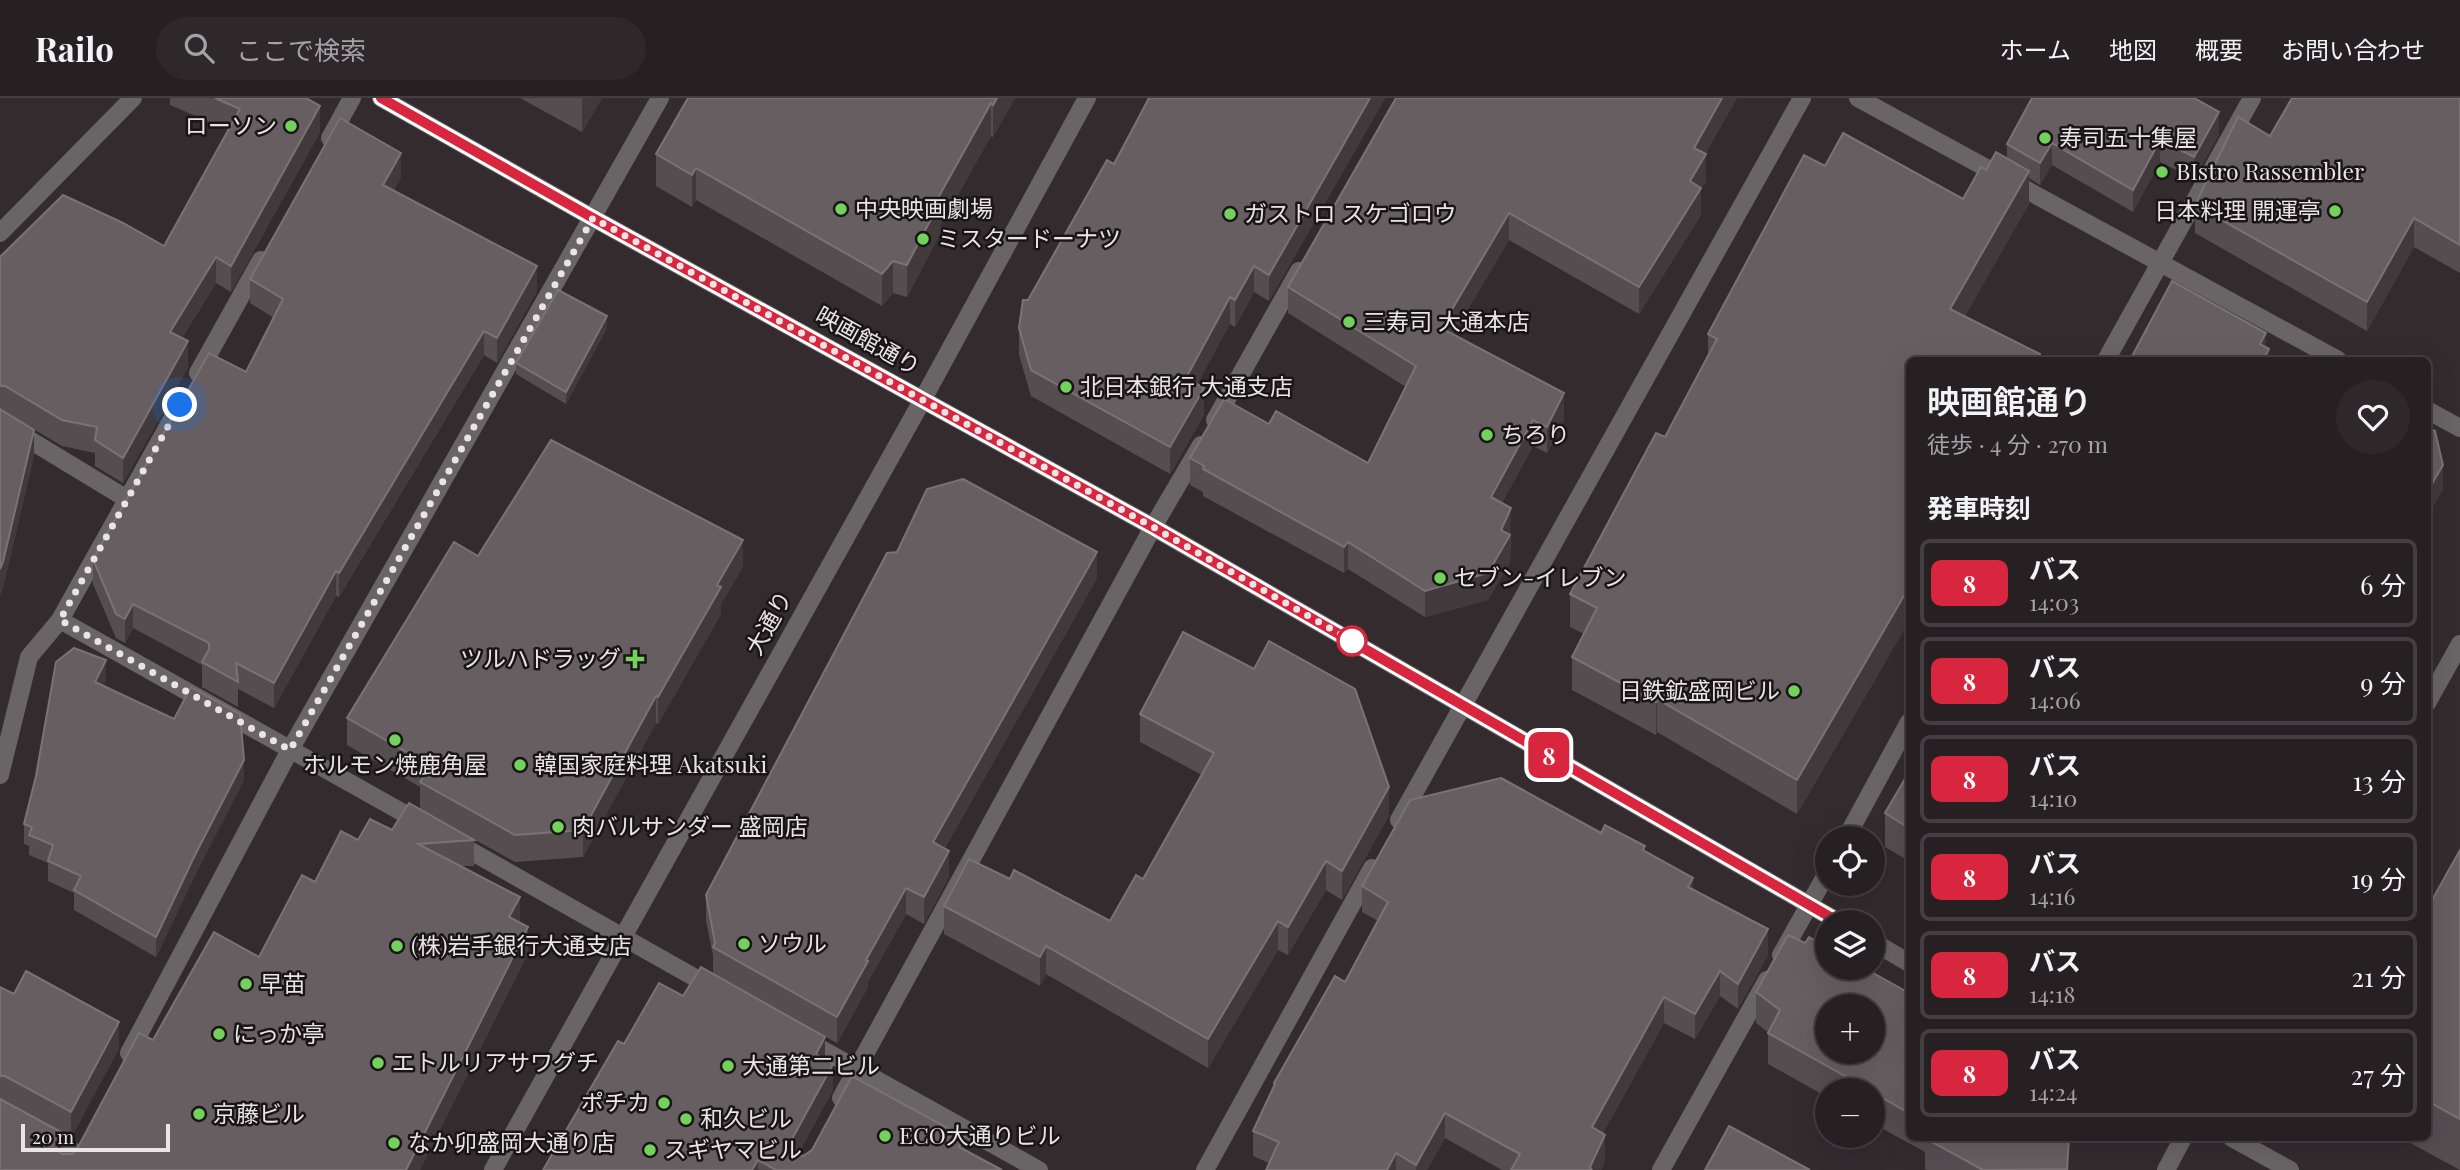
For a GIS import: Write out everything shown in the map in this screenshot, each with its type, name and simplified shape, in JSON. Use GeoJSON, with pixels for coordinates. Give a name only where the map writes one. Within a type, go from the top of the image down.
{"type":"FeatureCollection","features":[{"type":"Feature","properties":{"kind":"street"},"geometry":{"type":"LineString","coordinates":[[0,233],[133,98]]}},
{"type":"Feature","properties":{"kind":"street"},"geometry":{"type":"LineString","coordinates":[[319,156],[352,98]]}},
{"type":"Feature","properties":{"kind":"street","name":"映画館通り"},"geometry":{"type":"LineString","coordinates":[[381,98],[1153,527],[1818,910]]}},
{"type":"Feature","properties":{"kind":"street"},"geometry":{"type":"LineString","coordinates":[[121,1068],[290,750],[660,98]]}},
{"type":"Feature","properties":{"kind":"street","name":"大通り"},"geometry":{"type":"LineString","coordinates":[[493,1170],[923,400],[1087,98]]}},
{"type":"Feature","properties":{"kind":"street"},"geometry":{"type":"LineString","coordinates":[[1392,833],[1802,98]]}},
{"type":"Feature","properties":{"kind":"street"},"geometry":{"type":"LineString","coordinates":[[1858,98],[2333,357]]}},
{"type":"Feature","properties":{"kind":"street"},"geometry":{"type":"LineString","coordinates":[[2108,357],[2252,98]]}},
{"type":"Feature","properties":{"kind":"street"},"geometry":{"type":"LineString","coordinates":[[0,775],[29,657],[60,620],[273,239]]}},
{"type":"Feature","properties":{"kind":"street"},"geometry":{"type":"LineString","coordinates":[[832,1114],[1153,527],[1309,255]]}},
{"type":"Feature","properties":{"kind":"street"},"geometry":{"type":"LineString","coordinates":[[2431,412],[2460,428]]}},
{"type":"Feature","properties":{"kind":"street"},"geometry":{"type":"LineString","coordinates":[[0,422],[127,499]]}},
{"type":"Feature","properties":{"kind":"street"},"geometry":{"type":"LineString","coordinates":[[60,620],[730,997]]}},
{"type":"Feature","properties":{"kind":"street"},"geometry":{"type":"LineString","coordinates":[[2431,696],[2460,644]]}},
{"type":"Feature","properties":{"kind":"street"},"geometry":{"type":"LineString","coordinates":[[1853,826],[1906,728]]}},
{"type":"Feature","properties":{"kind":"street"},"geometry":{"type":"LineString","coordinates":[[1205,1170],[1379,857]]}},
{"type":"Feature","properties":{"kind":"street"},"geometry":{"type":"LineString","coordinates":[[1661,1170],[1815,894]]}},
{"type":"Feature","properties":{"kind":"street"},"geometry":{"type":"LineString","coordinates":[[1885,948],[1906,960]]}},
{"type":"Feature","properties":{"kind":"street"},"geometry":{"type":"LineString","coordinates":[[788,1030],[1039,1170]]}},
{"type":"Feature","properties":{"kind":"street"},"geometry":{"type":"LineString","coordinates":[[0,1112],[79,1147],[66,1170]]}},
{"type":"Feature","properties":{"kind":"street"},"geometry":{"type":"LineString","coordinates":[[2166,1170],[2181,1141]]}},
{"type":"Feature","properties":{"kind":"street"},"geometry":{"type":"LineString","coordinates":[[2237,1141],[2290,1170]]}},
{"type":"Feature","properties":{"kind":"building"},"geometry":{"type":"Polygon","coordinates":[[[215,98],[306,98],[320,106],[231,266],[216,257],[170,332],[188,341],[123,458],[95,440],[97,427],[62,420],[5,386],[0,386],[0,257],[63,195],[164,246],[240,109],[215,98]]]}},
{"type":"Feature","properties":{"kind":"building"},"geometry":{"type":"Polygon","coordinates":[[[688,98],[997,98],[993,105],[991,103],[938,198],[941,200],[907,265],[893,261],[882,274],[696,168],[692,175],[656,154],[688,98]]]}},
{"type":"Feature","properties":{"kind":"building"},"geometry":{"type":"Polygon","coordinates":[[[1149,98],[1370,98],[1269,275],[1254,266],[1235,300],[1230,297],[1186,378],[1204,388],[1170,447],[1031,370],[1019,328],[1023,300],[1028,300],[1107,160],[1114,164],[1149,98]]]}},
{"type":"Feature","properties":{"kind":"building"},"geometry":{"type":"Polygon","coordinates":[[[1396,98],[1722,98],[1694,148],[1706,154],[1690,181],[1701,188],[1639,287],[1509,213],[1441,328],[1564,393],[1547,427],[1533,420],[1491,497],[1511,508],[1501,530],[1510,535],[1488,573],[1425,591],[1348,542],[1344,547],[1203,469],[1204,466],[1190,458],[1224,399],[1269,424],[1276,411],[1368,463],[1416,366],[1288,287],[1396,98]]]}},
{"type":"Feature","properties":{"kind":"building"},"geometry":{"type":"Polygon","coordinates":[[[2032,98],[2194,98],[2219,112],[2194,157],[2160,140],[2133,190],[2052,143],[2040,163],[2007,144],[2032,98]]]}},
{"type":"Feature","properties":{"kind":"building"},"geometry":{"type":"Polygon","coordinates":[[[2292,98],[2460,98],[2460,245],[2414,218],[2367,302],[2195,205],[2238,117],[2270,136],[2292,98]]]}},
{"type":"Feature","properties":{"kind":"building"},"geometry":{"type":"Polygon","coordinates":[[[340,118],[401,153],[383,185],[537,266],[497,338],[484,331],[339,573],[336,571],[274,683],[236,663],[238,682],[202,662],[209,643],[133,604],[125,619],[116,614],[93,559],[209,353],[246,372],[283,299],[250,279],[340,118]]]}},
{"type":"Feature","properties":{"kind":"building"},"geometry":{"type":"Polygon","coordinates":[[[1843,133],[1963,199],[1981,167],[1986,170],[1996,152],[2029,171],[1950,309],[2040,354],[2038,357],[1906,357],[1906,592],[1797,780],[1657,699],[1656,702],[1572,657],[1597,608],[1570,594],[1656,433],[1665,437],[1717,339],[1708,334],[1804,155],[1825,166],[1843,133]]]}},
{"type":"Feature","properties":{"kind":"building"},"geometry":{"type":"Polygon","coordinates":[[[2172,281],[2266,333],[2260,344],[2269,349],[2265,357],[2132,357],[2172,281]]]}},
{"type":"Feature","properties":{"kind":"building"},"geometry":{"type":"Polygon","coordinates":[[[558,290],[607,316],[566,392],[516,363],[558,290]]]}},
{"type":"Feature","properties":{"kind":"building"},"geometry":{"type":"Polygon","coordinates":[[[0,409],[34,430],[0,569],[0,409]]]}},
{"type":"Feature","properties":{"kind":"building"},"geometry":{"type":"Polygon","coordinates":[[[2431,429],[2435,431],[2443,465],[2431,485],[2431,429]]]}},
{"type":"Feature","properties":{"kind":"building"},"geometry":{"type":"Polygon","coordinates":[[[551,440],[743,540],[717,585],[721,587],[658,697],[656,696],[583,830],[515,835],[420,782],[431,766],[347,718],[454,542],[478,556],[551,440]]]}},
{"type":"Feature","properties":{"kind":"building"},"geometry":{"type":"Polygon","coordinates":[[[963,479],[1097,552],[933,842],[949,851],[924,897],[906,888],[837,1017],[713,947],[715,943],[706,895],[887,553],[897,552],[927,489],[963,479]]]}},
{"type":"Feature","properties":{"kind":"building"},"geometry":{"type":"Polygon","coordinates":[[[1183,632],[1254,669],[1269,641],[1355,689],[1389,787],[1342,871],[1326,861],[1288,927],[1278,921],[1208,1039],[1046,946],[1040,957],[944,906],[969,859],[1010,879],[1014,870],[1110,921],[1136,875],[1143,879],[1214,753],[1140,714],[1183,632]]]}},
{"type":"Feature","properties":{"kind":"building"},"geometry":{"type":"Polygon","coordinates":[[[74,648],[106,660],[95,682],[174,719],[191,687],[240,714],[244,760],[156,937],[74,890],[81,876],[48,861],[53,845],[29,835],[32,827],[24,824],[36,776],[56,662],[74,648]]]}},
{"type":"Feature","properties":{"kind":"building"},"geometry":{"type":"Polygon","coordinates":[[[1906,777],[1906,826],[1885,813],[1906,777]]]}},
{"type":"Feature","properties":{"kind":"building"},"geometry":{"type":"Polygon","coordinates":[[[1501,778],[1601,833],[1605,825],[1645,846],[1643,850],[1693,878],[1688,887],[1768,929],[1738,984],[1720,971],[1695,1014],[1664,997],[1592,1127],[1605,1135],[1590,1167],[1592,1170],[1511,1170],[1520,1154],[1445,1113],[1416,1165],[1396,1153],[1387,1170],[1266,1170],[1279,1142],[1253,1131],[1274,1083],[1335,976],[1345,982],[1388,902],[1362,886],[1410,800],[1501,778]]]}},
{"type":"Feature","properties":{"kind":"building"},"geometry":{"type":"Polygon","coordinates":[[[409,803],[474,840],[418,844],[520,897],[509,917],[528,927],[406,1170],[0,1170],[0,1099],[61,1132],[56,1144],[57,1150],[62,1154],[72,1154],[139,1033],[153,1040],[214,932],[259,957],[302,875],[315,882],[341,831],[358,840],[370,819],[392,830],[409,803]]]}},
{"type":"Feature","properties":{"kind":"building"},"geometry":{"type":"Polygon","coordinates":[[[2460,850],[2460,1119],[2431,1103],[2431,902],[2460,850]]]}},
{"type":"Feature","properties":{"kind":"building"},"geometry":{"type":"Polygon","coordinates":[[[1788,935],[1805,943],[1809,937],[1815,940],[1815,980],[1885,980],[1906,991],[1906,1111],[1885,1099],[1885,1078],[1849,1078],[1823,1064],[1885,1064],[1885,994],[1815,994],[1815,1059],[1768,1033],[1780,1010],[1756,992],[1788,935]]]}},
{"type":"Feature","properties":{"kind":"building"},"geometry":{"type":"Polygon","coordinates":[[[701,967],[825,1037],[816,1054],[833,1064],[792,1139],[791,1145],[796,1154],[803,1156],[812,1150],[852,1076],[964,1137],[959,1147],[1002,1170],[776,1170],[758,1160],[752,1170],[543,1170],[618,1041],[624,1044],[659,983],[683,996],[701,967]]]}},
{"type":"Feature","properties":{"kind":"building"},"geometry":{"type":"Polygon","coordinates":[[[26,971],[119,1022],[71,1112],[5,1076],[0,1076],[0,987],[14,994],[26,971]]]}},
{"type":"Feature","properties":{"kind":"building"},"geometry":{"type":"Polygon","coordinates":[[[1729,1126],[1810,1170],[1705,1170],[1729,1126]]]}},
{"type":"Feature","properties":{"kind":"building"},"geometry":{"type":"Polygon","coordinates":[[[1930,1141],[2069,1141],[2067,1169],[1983,1170],[1930,1141]]]}},
{"type":"Feature","properties":{"kind":"bus line","name":"8"},"geometry":{"type":"LineString","coordinates":[[381,98],[1153,527],[1818,910]]}},
{"type":"Feature","properties":{"kind":"place","name":"ローソン"},"geometry":{"type":"Point","coordinates":[291,126]}},
{"type":"Feature","properties":{"kind":"place","name":"寿司五十集屋"},"geometry":{"type":"Point","coordinates":[2045,138]}},
{"type":"Feature","properties":{"kind":"place","name":"BIstro Rassembler"},"geometry":{"type":"Point","coordinates":[2162,172]}},
{"type":"Feature","properties":{"kind":"place","name":"中央映画劇場"},"geometry":{"type":"Point","coordinates":[841,209]}},
{"type":"Feature","properties":{"kind":"place","name":"日本料理 開運亭"},"geometry":{"type":"Point","coordinates":[2335,211]}},
{"type":"Feature","properties":{"kind":"place","name":"ガストロ スケゴロウ"},"geometry":{"type":"Point","coordinates":[1230,214]}},
{"type":"Feature","properties":{"kind":"place","name":"ミスタードーナツ"},"geometry":{"type":"Point","coordinates":[923,239]}},
{"type":"Feature","properties":{"kind":"place","name":"三寿司 大通本店"},"geometry":{"type":"Point","coordinates":[1349,322]}},
{"type":"Feature","properties":{"kind":"place","name":"北日本銀行 大通支店"},"geometry":{"type":"Point","coordinates":[1066,387]}},
{"type":"Feature","properties":{"kind":"place","name":"ちろり"},"geometry":{"type":"Point","coordinates":[1487,435]}},
{"type":"Feature","properties":{"kind":"place","name":"セブン-イレブン"},"geometry":{"type":"Point","coordinates":[1440,578]}},
{"type":"Feature","properties":{"kind":"place","name":"ツルハドラッグ"},"geometry":{"type":"Point","coordinates":[635,659]}},
{"type":"Feature","properties":{"kind":"place","name":"日鉄鉱盛岡ビル"},"geometry":{"type":"Point","coordinates":[1794,691]}},
{"type":"Feature","properties":{"kind":"place","name":"ホルモン焼鹿角屋"},"geometry":{"type":"Point","coordinates":[395,740]}},
{"type":"Feature","properties":{"kind":"place","name":"韓国家庭料理 Akatsuki"},"geometry":{"type":"Point","coordinates":[520,765]}},
{"type":"Feature","properties":{"kind":"place","name":"肉バルサンダー 盛岡店"},"geometry":{"type":"Point","coordinates":[558,827]}},
{"type":"Feature","properties":{"kind":"place","name":"ソウル"},"geometry":{"type":"Point","coordinates":[744,944]}},
{"type":"Feature","properties":{"kind":"place","name":"(株)岩手銀行大通支店"},"geometry":{"type":"Point","coordinates":[397,946]}},
{"type":"Feature","properties":{"kind":"place","name":"早苗"},"geometry":{"type":"Point","coordinates":[246,984]}},
{"type":"Feature","properties":{"kind":"place","name":"にっか亭"},"geometry":{"type":"Point","coordinates":[219,1034]}},
{"type":"Feature","properties":{"kind":"place","name":"エトルリアサワグチ"},"geometry":{"type":"Point","coordinates":[378,1063]}},
{"type":"Feature","properties":{"kind":"place","name":"大通第二ビル"},"geometry":{"type":"Point","coordinates":[728,1066]}},
{"type":"Feature","properties":{"kind":"place","name":"ポチカ"},"geometry":{"type":"Point","coordinates":[664,1103]}},
{"type":"Feature","properties":{"kind":"place","name":"京藤ビル"},"geometry":{"type":"Point","coordinates":[199,1114]}},
{"type":"Feature","properties":{"kind":"place","name":"和久ビル"},"geometry":{"type":"Point","coordinates":[686,1119]}},
{"type":"Feature","properties":{"kind":"place","name":"ECO大通りビル"},"geometry":{"type":"Point","coordinates":[885,1136]}},
{"type":"Feature","properties":{"kind":"place","name":"なか卯盛岡大通り店"},"geometry":{"type":"Point","coordinates":[394,1143]}},
{"type":"Feature","properties":{"kind":"place","name":"スギヤマビル"},"geometry":{"type":"Point","coordinates":[650,1150]}},
{"type":"Feature","properties":{"kind":"route"},"geometry":{"type":"LineString","coordinates":[[180,405],[60,620],[290,750],[593,218],[1153,527],[1352,641]]}}]}
